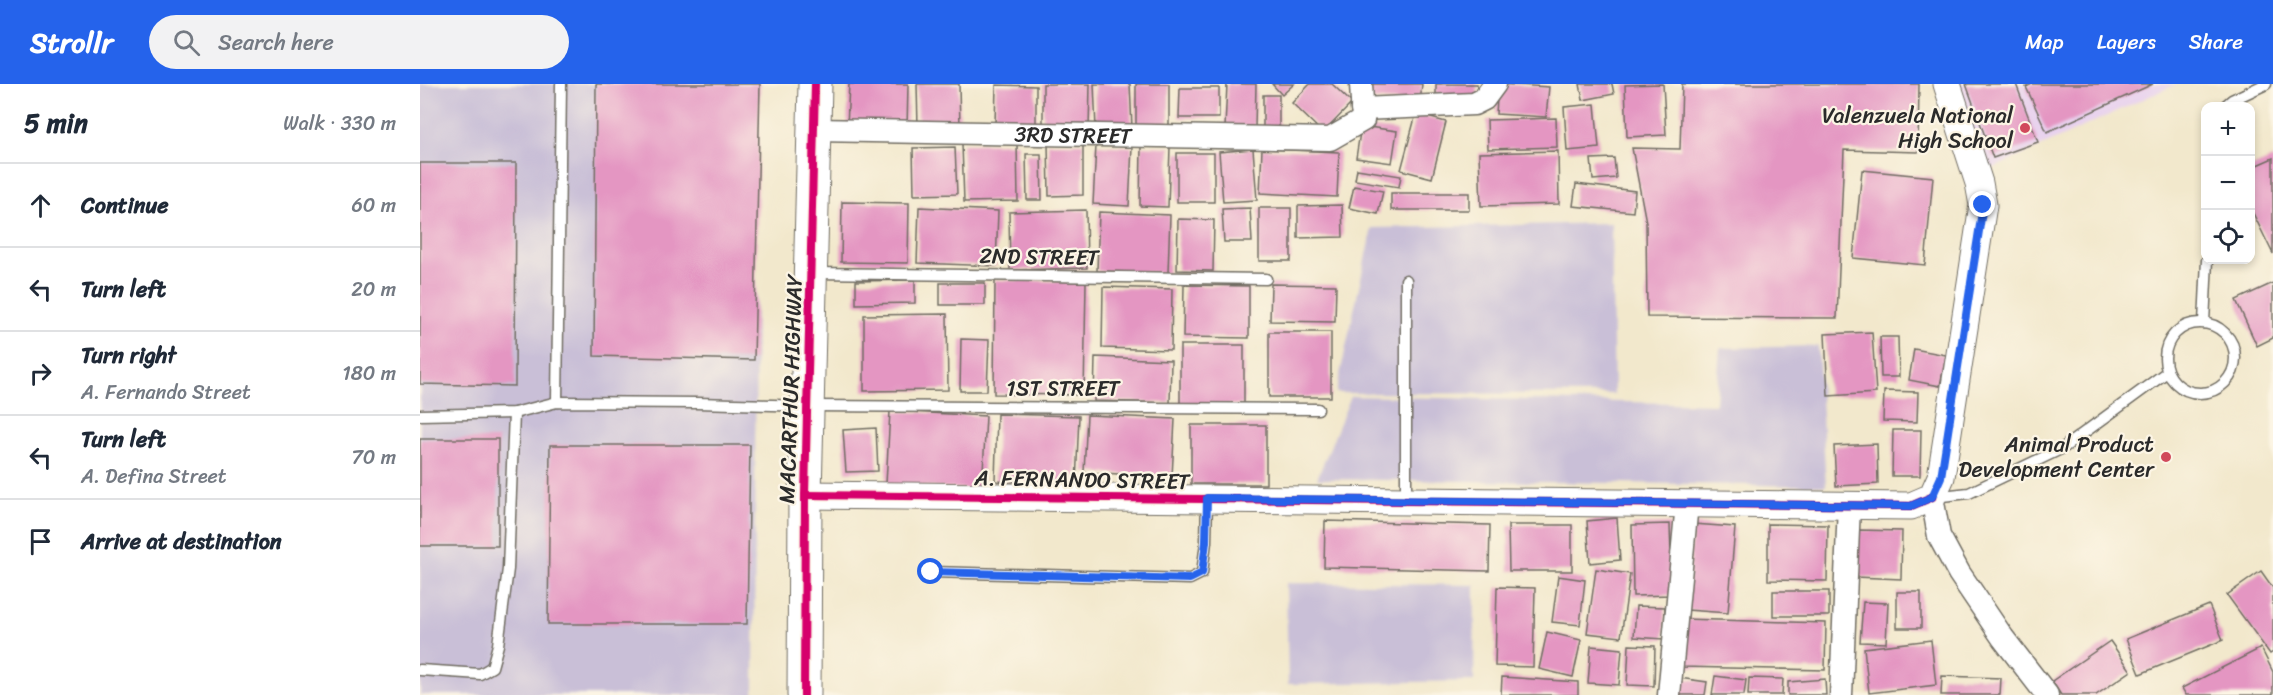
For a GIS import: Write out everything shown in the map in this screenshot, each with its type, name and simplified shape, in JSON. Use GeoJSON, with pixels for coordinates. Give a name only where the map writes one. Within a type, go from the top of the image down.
{"type":"FeatureCollection","features":[{"type":"Feature","properties":{"kind":"highway","name":"MACARTHUR HIGHWAY"},"geometry":{"type":"LineString","coordinates":[[804,695],[805,495],[815,84]]}},
{"type":"Feature","properties":{"kind":"street"},"geometry":{"type":"LineString","coordinates":[[1361,84],[1362,109],[1474,104],[1484,99],[1495,84]]}},
{"type":"Feature","properties":{"kind":"street"},"geometry":{"type":"LineString","coordinates":[[1947,84],[1979,183],[1983,205],[1941,477],[1932,497],[1939,536],[1959,573],[2003,638],[2047,695]]}},
{"type":"Feature","properties":{"kind":"street","name":"3RD STREET"},"geometry":{"type":"LineString","coordinates":[[815,130],[1330,139],[1363,120],[1362,109]]}},
{"type":"Feature","properties":{"kind":"street","name":"A. FERNANDO STREET"},"geometry":{"type":"LineString","coordinates":[[805,495],[1911,506],[1932,497]]}},
{"type":"Feature","properties":{"kind":"street"},"geometry":{"type":"LineString","coordinates":[[1669,695],[1687,503]]}},
{"type":"Feature","properties":{"kind":"street"},"geometry":{"type":"LineString","coordinates":[[1841,695],[1849,505]]}},
{"type":"Feature","properties":{"kind":"lane"},"geometry":{"type":"LineString","coordinates":[[557,402],[561,84]]}},
{"type":"Feature","properties":{"kind":"lane"},"geometry":{"type":"LineString","coordinates":[[2230,102],[2266,84]]}},
{"type":"Feature","properties":{"kind":"lane"},"geometry":{"type":"LineString","coordinates":[[2204,323],[2207,264]]}},
{"type":"Feature","properties":{"kind":"lane","name":"2ND STREET"},"geometry":{"type":"LineString","coordinates":[[812,272],[1266,279]]}},
{"type":"Feature","properties":{"kind":"lane"},"geometry":{"type":"LineString","coordinates":[[1406,280],[1406,500]]}},
{"type":"Feature","properties":{"kind":"lane"},"geometry":{"type":"LineString","coordinates":[[2204,323],[2216,327],[2225,334],[2232,344],[2234,362],[2228,379],[2219,387],[2208,392],[2195,393],[2174,382],[2167,372],[2164,360],[2171,337],[2180,329],[2192,324],[2204,323]]}},
{"type":"Feature","properties":{"kind":"lane"},"geometry":{"type":"LineString","coordinates":[[1932,497],[1969,493],[2063,448],[2167,372]]}},
{"type":"Feature","properties":{"kind":"lane","name":"1ST STREET"},"geometry":{"type":"LineString","coordinates":[[420,415],[514,413],[557,402],[1318,409]]}},
{"type":"Feature","properties":{"kind":"lane"},"geometry":{"type":"LineString","coordinates":[[420,670],[480,675],[492,667],[498,645],[508,569],[514,413]]}},
{"type":"Feature","properties":{"kind":"lane"},"geometry":{"type":"LineString","coordinates":[[931,572],[1190,579],[1202,573],[1205,560],[1207,498]]}},
{"type":"Feature","properties":{"kind":"shaded area"},"geometry":{"type":"Polygon","coordinates":[[[420,84],[757,84],[754,695],[420,695],[420,84]]]}},
{"type":"Feature","properties":{"kind":"shaded area","name":"Valenzuela National High School"},"geometry":{"type":"Polygon","coordinates":[[[1957,84],[2176,84],[1983,173],[1957,84]]]}},
{"type":"Feature","properties":{"kind":"shaded area"},"geometry":{"type":"Polygon","coordinates":[[[1611,223],[1614,394],[1336,393],[1372,228],[1611,223]]]}},
{"type":"Feature","properties":{"kind":"shaded area"},"geometry":{"type":"Polygon","coordinates":[[[1818,346],[1826,486],[1317,479],[1351,396],[1716,404],[1720,348],[1818,346]]]}},
{"type":"Feature","properties":{"kind":"shaded area"},"geometry":{"type":"Polygon","coordinates":[[[1286,583],[1475,585],[1474,681],[1288,684],[1286,583]]]}},
{"type":"Feature","properties":{"kind":"building"},"geometry":{"type":"Polygon","coordinates":[[[596,84],[760,84],[754,360],[594,356],[596,84]]]}},
{"type":"Feature","properties":{"kind":"building"},"geometry":{"type":"Polygon","coordinates":[[[849,84],[908,84],[907,129],[847,127],[849,84]]]}},
{"type":"Feature","properties":{"kind":"building"},"geometry":{"type":"Polygon","coordinates":[[[917,84],[959,84],[960,128],[918,128],[917,84]]]}},
{"type":"Feature","properties":{"kind":"building"},"geometry":{"type":"Polygon","coordinates":[[[1043,84],[1090,84],[1089,130],[1043,130],[1043,84]]]}},
{"type":"Feature","properties":{"kind":"building"},"geometry":{"type":"Polygon","coordinates":[[[1094,84],[1130,84],[1132,128],[1096,129],[1094,84]]]}},
{"type":"Feature","properties":{"kind":"building"},"geometry":{"type":"Polygon","coordinates":[[[1136,84],[1169,84],[1169,133],[1136,133],[1136,84]]]}},
{"type":"Feature","properties":{"kind":"building"},"geometry":{"type":"Polygon","coordinates":[[[1227,84],[1256,84],[1255,128],[1225,128],[1227,84]]]}},
{"type":"Feature","properties":{"kind":"building"},"geometry":{"type":"Polygon","coordinates":[[[1272,84],[1294,84],[1282,95],[1272,84]]]}},
{"type":"Feature","properties":{"kind":"building"},"geometry":{"type":"Polygon","coordinates":[[[1310,84],[1332,84],[1352,103],[1323,133],[1292,103],[1310,84]]]}},
{"type":"Feature","properties":{"kind":"building"},"geometry":{"type":"Polygon","coordinates":[[[1368,84],[1422,84],[1420,103],[1367,99],[1368,84]]]}},
{"type":"Feature","properties":{"kind":"building"},"geometry":{"type":"Polygon","coordinates":[[[1436,84],[1477,84],[1478,98],[1436,98],[1436,84]]]}},
{"type":"Feature","properties":{"kind":"building"},"geometry":{"type":"Polygon","coordinates":[[[1498,84],[1549,87],[1546,117],[1496,114],[1498,84]]]}},
{"type":"Feature","properties":{"kind":"building"},"geometry":{"type":"Polygon","coordinates":[[[1580,84],[1612,84],[1614,94],[1583,100],[1580,84]]]}},
{"type":"Feature","properties":{"kind":"building"},"geometry":{"type":"Polygon","coordinates":[[[1663,84],[1666,135],[1627,137],[1625,85],[1663,84]]]}},
{"type":"Feature","properties":{"kind":"building"},"geometry":{"type":"Polygon","coordinates":[[[1682,84],[1919,84],[1918,152],[1844,150],[1837,318],[1647,317],[1646,222],[1632,148],[1680,149],[1682,84]]]}},
{"type":"Feature","properties":{"kind":"building"},"geometry":{"type":"Polygon","coordinates":[[[1966,84],[2016,84],[2038,142],[1993,158],[1966,84]]]}},
{"type":"Feature","properties":{"kind":"building"},"geometry":{"type":"Polygon","coordinates":[[[2032,84],[2153,84],[2047,132],[2026,87],[2032,84]]]}},
{"type":"Feature","properties":{"kind":"building"},"geometry":{"type":"Polygon","coordinates":[[[996,85],[1036,86],[1036,126],[995,125],[996,85]]]}},
{"type":"Feature","properties":{"kind":"building"},"geometry":{"type":"Polygon","coordinates":[[[1180,88],[1219,88],[1219,118],[1179,118],[1180,88]]]}},
{"type":"Feature","properties":{"kind":"building"},"geometry":{"type":"Polygon","coordinates":[[[1263,95],[1279,95],[1279,135],[1263,135],[1263,95]]]}},
{"type":"Feature","properties":{"kind":"building"},"geometry":{"type":"Polygon","coordinates":[[[1595,104],[1599,148],[1567,151],[1564,107],[1595,104]]]}},
{"type":"Feature","properties":{"kind":"building"},"geometry":{"type":"Polygon","coordinates":[[[1416,114],[1446,122],[1432,178],[1401,170],[1416,114]]]}},
{"type":"Feature","properties":{"kind":"building"},"geometry":{"type":"Polygon","coordinates":[[[1556,118],[1557,147],[1488,149],[1487,120],[1556,118]]]}},
{"type":"Feature","properties":{"kind":"building"},"geometry":{"type":"Polygon","coordinates":[[[1361,126],[1397,131],[1392,163],[1356,158],[1361,126]]]}},
{"type":"Feature","properties":{"kind":"building"},"geometry":{"type":"Polygon","coordinates":[[[1017,143],[1018,201],[964,202],[962,144],[1017,143]]]}},
{"type":"Feature","properties":{"kind":"building"},"geometry":{"type":"Polygon","coordinates":[[[1048,143],[1083,143],[1083,195],[1049,196],[1048,143]]]}},
{"type":"Feature","properties":{"kind":"building"},"geometry":{"type":"Polygon","coordinates":[[[1096,145],[1132,147],[1129,206],[1093,204],[1096,145]]]}},
{"type":"Feature","properties":{"kind":"building"},"geometry":{"type":"Polygon","coordinates":[[[1141,146],[1170,147],[1168,207],[1140,206],[1141,146]]]}},
{"type":"Feature","properties":{"kind":"building"},"geometry":{"type":"Polygon","coordinates":[[[955,147],[957,194],[914,195],[913,148],[955,147]]]}},
{"type":"Feature","properties":{"kind":"building"},"geometry":{"type":"Polygon","coordinates":[[[1253,149],[1257,200],[1223,202],[1219,152],[1253,149]]]}},
{"type":"Feature","properties":{"kind":"building"},"geometry":{"type":"Polygon","coordinates":[[[1262,149],[1339,152],[1337,197],[1260,193],[1262,149]]]}},
{"type":"Feature","properties":{"kind":"building"},"geometry":{"type":"Polygon","coordinates":[[[1558,151],[1559,204],[1481,206],[1479,153],[1558,151]]]}},
{"type":"Feature","properties":{"kind":"building"},"geometry":{"type":"Polygon","coordinates":[[[1177,153],[1214,153],[1214,202],[1177,202],[1177,153]]]}},
{"type":"Feature","properties":{"kind":"building"},"geometry":{"type":"Polygon","coordinates":[[[1026,154],[1041,154],[1042,200],[1027,200],[1026,154]]]}},
{"type":"Feature","properties":{"kind":"building"},"geometry":{"type":"Polygon","coordinates":[[[1614,158],[1616,178],[1593,180],[1591,159],[1614,158]]]}},
{"type":"Feature","properties":{"kind":"building"},"geometry":{"type":"Polygon","coordinates":[[[2273,158],[2273,254],[2255,217],[2255,166],[2273,158]]]}},
{"type":"Feature","properties":{"kind":"building"},"geometry":{"type":"Polygon","coordinates":[[[420,163],[516,163],[515,386],[420,384],[420,163]]]}},
{"type":"Feature","properties":{"kind":"building"},"geometry":{"type":"Polygon","coordinates":[[[1357,169],[1401,176],[1399,187],[1355,180],[1357,169]]]}},
{"type":"Feature","properties":{"kind":"building"},"geometry":{"type":"Polygon","coordinates":[[[1862,170],[1933,177],[1925,265],[1853,258],[1862,170]]]}},
{"type":"Feature","properties":{"kind":"building"},"geometry":{"type":"Polygon","coordinates":[[[1576,184],[1635,191],[1633,212],[1573,206],[1576,184]]]}},
{"type":"Feature","properties":{"kind":"building"},"geometry":{"type":"Polygon","coordinates":[[[1354,186],[1383,191],[1378,214],[1349,208],[1354,186]]]}},
{"type":"Feature","properties":{"kind":"building"},"geometry":{"type":"Polygon","coordinates":[[[1391,193],[1469,193],[1469,210],[1391,210],[1391,193]]]}},
{"type":"Feature","properties":{"kind":"building"},"geometry":{"type":"Polygon","coordinates":[[[842,202],[909,203],[908,263],[841,262],[842,202]]]}},
{"type":"Feature","properties":{"kind":"building"},"geometry":{"type":"Polygon","coordinates":[[[1342,205],[1343,237],[1298,238],[1298,206],[1342,205]]]}},
{"type":"Feature","properties":{"kind":"building"},"geometry":{"type":"Polygon","coordinates":[[[919,207],[998,211],[996,266],[917,263],[919,207]]]}},
{"type":"Feature","properties":{"kind":"building"},"geometry":{"type":"Polygon","coordinates":[[[1250,208],[1252,242],[1224,242],[1222,209],[1250,208]]]}},
{"type":"Feature","properties":{"kind":"building"},"geometry":{"type":"Polygon","coordinates":[[[1259,208],[1291,208],[1291,261],[1259,261],[1259,208]]]}},
{"type":"Feature","properties":{"kind":"building"},"geometry":{"type":"Polygon","coordinates":[[[1086,210],[1087,268],[1010,270],[1009,212],[1086,210]]]}},
{"type":"Feature","properties":{"kind":"building"},"geometry":{"type":"Polygon","coordinates":[[[1099,212],[1170,215],[1168,273],[1097,271],[1099,212]]]}},
{"type":"Feature","properties":{"kind":"building"},"geometry":{"type":"Polygon","coordinates":[[[1178,219],[1214,220],[1213,271],[1177,270],[1178,219]]]}},
{"type":"Feature","properties":{"kind":"building"},"geometry":{"type":"Polygon","coordinates":[[[915,280],[915,303],[856,304],[856,281],[915,280]]]}},
{"type":"Feature","properties":{"kind":"building"},"geometry":{"type":"Polygon","coordinates":[[[995,280],[1086,282],[1084,395],[994,394],[995,280]]]}},
{"type":"Feature","properties":{"kind":"building"},"geometry":{"type":"Polygon","coordinates":[[[940,283],[985,283],[985,305],[940,305],[940,283]]]}},
{"type":"Feature","properties":{"kind":"building"},"geometry":{"type":"Polygon","coordinates":[[[2273,283],[2273,338],[2257,346],[2236,300],[2273,283]]]}},
{"type":"Feature","properties":{"kind":"building"},"geometry":{"type":"Polygon","coordinates":[[[1271,284],[1336,285],[1335,322],[1270,321],[1271,284]]]}},
{"type":"Feature","properties":{"kind":"building"},"geometry":{"type":"Polygon","coordinates":[[[1184,285],[1249,286],[1249,338],[1183,337],[1184,285]]]}},
{"type":"Feature","properties":{"kind":"building"},"geometry":{"type":"Polygon","coordinates":[[[1103,287],[1172,289],[1171,350],[1102,348],[1103,287]]]}},
{"type":"Feature","properties":{"kind":"building"},"geometry":{"type":"Polygon","coordinates":[[[947,314],[948,390],[864,391],[864,315],[947,314]]]}},
{"type":"Feature","properties":{"kind":"building"},"geometry":{"type":"Polygon","coordinates":[[[1269,332],[1331,332],[1331,397],[1269,397],[1269,332]]]}},
{"type":"Feature","properties":{"kind":"building"},"geometry":{"type":"Polygon","coordinates":[[[1872,332],[1876,393],[1828,396],[1825,334],[1872,332]]]}},
{"type":"Feature","properties":{"kind":"building"},"geometry":{"type":"Polygon","coordinates":[[[1880,337],[1898,337],[1899,377],[1881,377],[1880,337]]]}},
{"type":"Feature","properties":{"kind":"building"},"geometry":{"type":"Polygon","coordinates":[[[961,339],[989,340],[987,391],[960,391],[961,339]]]}},
{"type":"Feature","properties":{"kind":"building"},"geometry":{"type":"Polygon","coordinates":[[[1180,345],[1244,345],[1244,405],[1180,405],[1180,345]]]}},
{"type":"Feature","properties":{"kind":"building"},"geometry":{"type":"Polygon","coordinates":[[[1914,349],[1946,355],[1940,386],[1909,380],[1914,349]]]}},
{"type":"Feature","properties":{"kind":"building"},"geometry":{"type":"Polygon","coordinates":[[[1095,357],[1171,360],[1170,403],[1094,401],[1095,357]]]}},
{"type":"Feature","properties":{"kind":"building"},"geometry":{"type":"Polygon","coordinates":[[[1884,391],[1918,392],[1917,422],[1883,421],[1884,391]]]}},
{"type":"Feature","properties":{"kind":"building"},"geometry":{"type":"Polygon","coordinates":[[[890,411],[986,416],[982,490],[886,484],[890,411]]]}},
{"type":"Feature","properties":{"kind":"building"},"geometry":{"type":"Polygon","coordinates":[[[997,414],[1079,416],[1076,484],[995,481],[997,414]]]}},
{"type":"Feature","properties":{"kind":"building"},"geometry":{"type":"Polygon","coordinates":[[[1087,415],[1175,419],[1172,477],[1084,472],[1087,415]]]}},
{"type":"Feature","properties":{"kind":"building"},"geometry":{"type":"Polygon","coordinates":[[[1191,425],[1266,425],[1266,484],[1191,484],[1191,425]]]}},
{"type":"Feature","properties":{"kind":"building"},"geometry":{"type":"Polygon","coordinates":[[[876,428],[878,471],[846,472],[843,430],[876,428]]]}},
{"type":"Feature","properties":{"kind":"building"},"geometry":{"type":"Polygon","coordinates":[[[1893,430],[1921,430],[1920,476],[1892,476],[1893,430]]]}},
{"type":"Feature","properties":{"kind":"building"},"geometry":{"type":"Polygon","coordinates":[[[420,439],[498,439],[498,546],[420,546],[420,439]]]}},
{"type":"Feature","properties":{"kind":"building"},"geometry":{"type":"Polygon","coordinates":[[[1877,444],[1878,484],[1836,486],[1834,446],[1877,444]]]}},
{"type":"Feature","properties":{"kind":"building"},"geometry":{"type":"Polygon","coordinates":[[[550,445],[750,445],[747,624],[548,624],[550,445]]]}},
{"type":"Feature","properties":{"kind":"building"},"geometry":{"type":"Polygon","coordinates":[[[1617,518],[1620,560],[1590,563],[1587,521],[1617,518]]]}},
{"type":"Feature","properties":{"kind":"building"},"geometry":{"type":"Polygon","coordinates":[[[1325,521],[1490,525],[1489,571],[1324,567],[1325,521]]]}},
{"type":"Feature","properties":{"kind":"building"},"geometry":{"type":"Polygon","coordinates":[[[1670,524],[1672,595],[1633,596],[1632,525],[1670,524]]]}},
{"type":"Feature","properties":{"kind":"building"},"geometry":{"type":"Polygon","coordinates":[[[1693,524],[1735,527],[1728,613],[1687,610],[1693,524]]]}},
{"type":"Feature","properties":{"kind":"building"},"geometry":{"type":"Polygon","coordinates":[[[1768,524],[1828,525],[1827,581],[1768,580],[1768,524]]]}},
{"type":"Feature","properties":{"kind":"building"},"geometry":{"type":"Polygon","coordinates":[[[1508,525],[1572,525],[1572,571],[1509,571],[1508,525]]]}},
{"type":"Feature","properties":{"kind":"building"},"geometry":{"type":"Polygon","coordinates":[[[1858,530],[1902,531],[1901,579],[1856,577],[1858,530]]]}},
{"type":"Feature","properties":{"kind":"building"},"geometry":{"type":"Polygon","coordinates":[[[1596,569],[1630,574],[1621,637],[1587,633],[1596,569]]]}},
{"type":"Feature","properties":{"kind":"building"},"geometry":{"type":"Polygon","coordinates":[[[2261,571],[2273,588],[2273,652],[2270,654],[2227,595],[2261,571]]]}},
{"type":"Feature","properties":{"kind":"building"},"geometry":{"type":"Polygon","coordinates":[[[1558,576],[1585,580],[1580,625],[1552,622],[1558,576]]]}},
{"type":"Feature","properties":{"kind":"building"},"geometry":{"type":"Polygon","coordinates":[[[1497,587],[1535,588],[1533,667],[1495,666],[1497,587]]]}},
{"type":"Feature","properties":{"kind":"building"},"geometry":{"type":"Polygon","coordinates":[[[1773,591],[1829,591],[1829,616],[1773,616],[1773,591]]]}},
{"type":"Feature","properties":{"kind":"building"},"geometry":{"type":"Polygon","coordinates":[[[1897,592],[1921,592],[1921,628],[1897,628],[1897,592]]]}},
{"type":"Feature","properties":{"kind":"building"},"geometry":{"type":"Polygon","coordinates":[[[1863,602],[1888,603],[1886,643],[1860,642],[1863,602]]]}},
{"type":"Feature","properties":{"kind":"building"},"geometry":{"type":"Polygon","coordinates":[[[2209,605],[2223,640],[2140,674],[2126,639],[2209,605]]]}},
{"type":"Feature","properties":{"kind":"building"},"geometry":{"type":"Polygon","coordinates":[[[1636,606],[1665,607],[1664,639],[1634,637],[1636,606]]]}},
{"type":"Feature","properties":{"kind":"building"},"geometry":{"type":"Polygon","coordinates":[[[1682,619],[1826,623],[1825,670],[1681,667],[1682,619]]]}},
{"type":"Feature","properties":{"kind":"building"},"geometry":{"type":"Polygon","coordinates":[[[1547,632],[1581,640],[1573,677],[1539,669],[1547,632]]]}},
{"type":"Feature","properties":{"kind":"building"},"geometry":{"type":"Polygon","coordinates":[[[1931,640],[1936,685],[1869,693],[1864,648],[1931,640]]]}},
{"type":"Feature","properties":{"kind":"building"},"geometry":{"type":"Polygon","coordinates":[[[2110,641],[2131,671],[2096,695],[2061,695],[2052,681],[2110,641]]]}},
{"type":"Feature","properties":{"kind":"building"},"geometry":{"type":"Polygon","coordinates":[[[1629,645],[1655,646],[1654,686],[1627,685],[1629,645]]]}},
{"type":"Feature","properties":{"kind":"building"},"geometry":{"type":"Polygon","coordinates":[[[1591,646],[1622,649],[1619,685],[1588,683],[1591,646]]]}},
{"type":"Feature","properties":{"kind":"building"},"geometry":{"type":"Polygon","coordinates":[[[2261,648],[2273,672],[2273,695],[2186,695],[2182,688],[2261,648]]]}},
{"type":"Feature","properties":{"kind":"building"},"geometry":{"type":"Polygon","coordinates":[[[1715,676],[1746,680],[1744,695],[1712,695],[1715,676]]]}},
{"type":"Feature","properties":{"kind":"building"},"geometry":{"type":"Polygon","coordinates":[[[1942,676],[2001,678],[2000,695],[1941,695],[1942,676]]]}},
{"type":"Feature","properties":{"kind":"building"},"geometry":{"type":"Polygon","coordinates":[[[1502,677],[1578,682],[1578,695],[1501,695],[1502,677]]]}},
{"type":"Feature","properties":{"kind":"building"},"geometry":{"type":"Polygon","coordinates":[[[1679,678],[1707,682],[1705,695],[1677,695],[1679,678]]]}},
{"type":"Feature","properties":{"kind":"building"},"geometry":{"type":"Polygon","coordinates":[[[1749,678],[1783,679],[1782,695],[1748,695],[1749,678]]]}},
{"type":"Feature","properties":{"kind":"building"},"geometry":{"type":"Polygon","coordinates":[[[1825,679],[1826,695],[1788,695],[1788,682],[1825,679]]]}},
{"type":"Feature","properties":{"kind":"cycle path"},"geometry":{"type":"LineString","coordinates":[[804,695],[805,495],[815,84]]}},
{"type":"Feature","properties":{"kind":"cycle path"},"geometry":{"type":"LineString","coordinates":[[805,495],[1911,506],[1932,497]]}},
{"type":"Feature","properties":{"kind":"place","name":"Valenzuela National High School"},"geometry":{"type":"Point","coordinates":[2025,128]}},
{"type":"Feature","properties":{"kind":"place","name":"Animal Product Development Center"},"geometry":{"type":"Point","coordinates":[2166,457]}},
{"type":"Feature","properties":{"kind":"route"},"geometry":{"type":"LineString","coordinates":[[931,572],[1190,579],[1202,573],[1205,560],[1207,498],[1911,506],[1932,497],[1941,477],[1983,205]]}}]}
